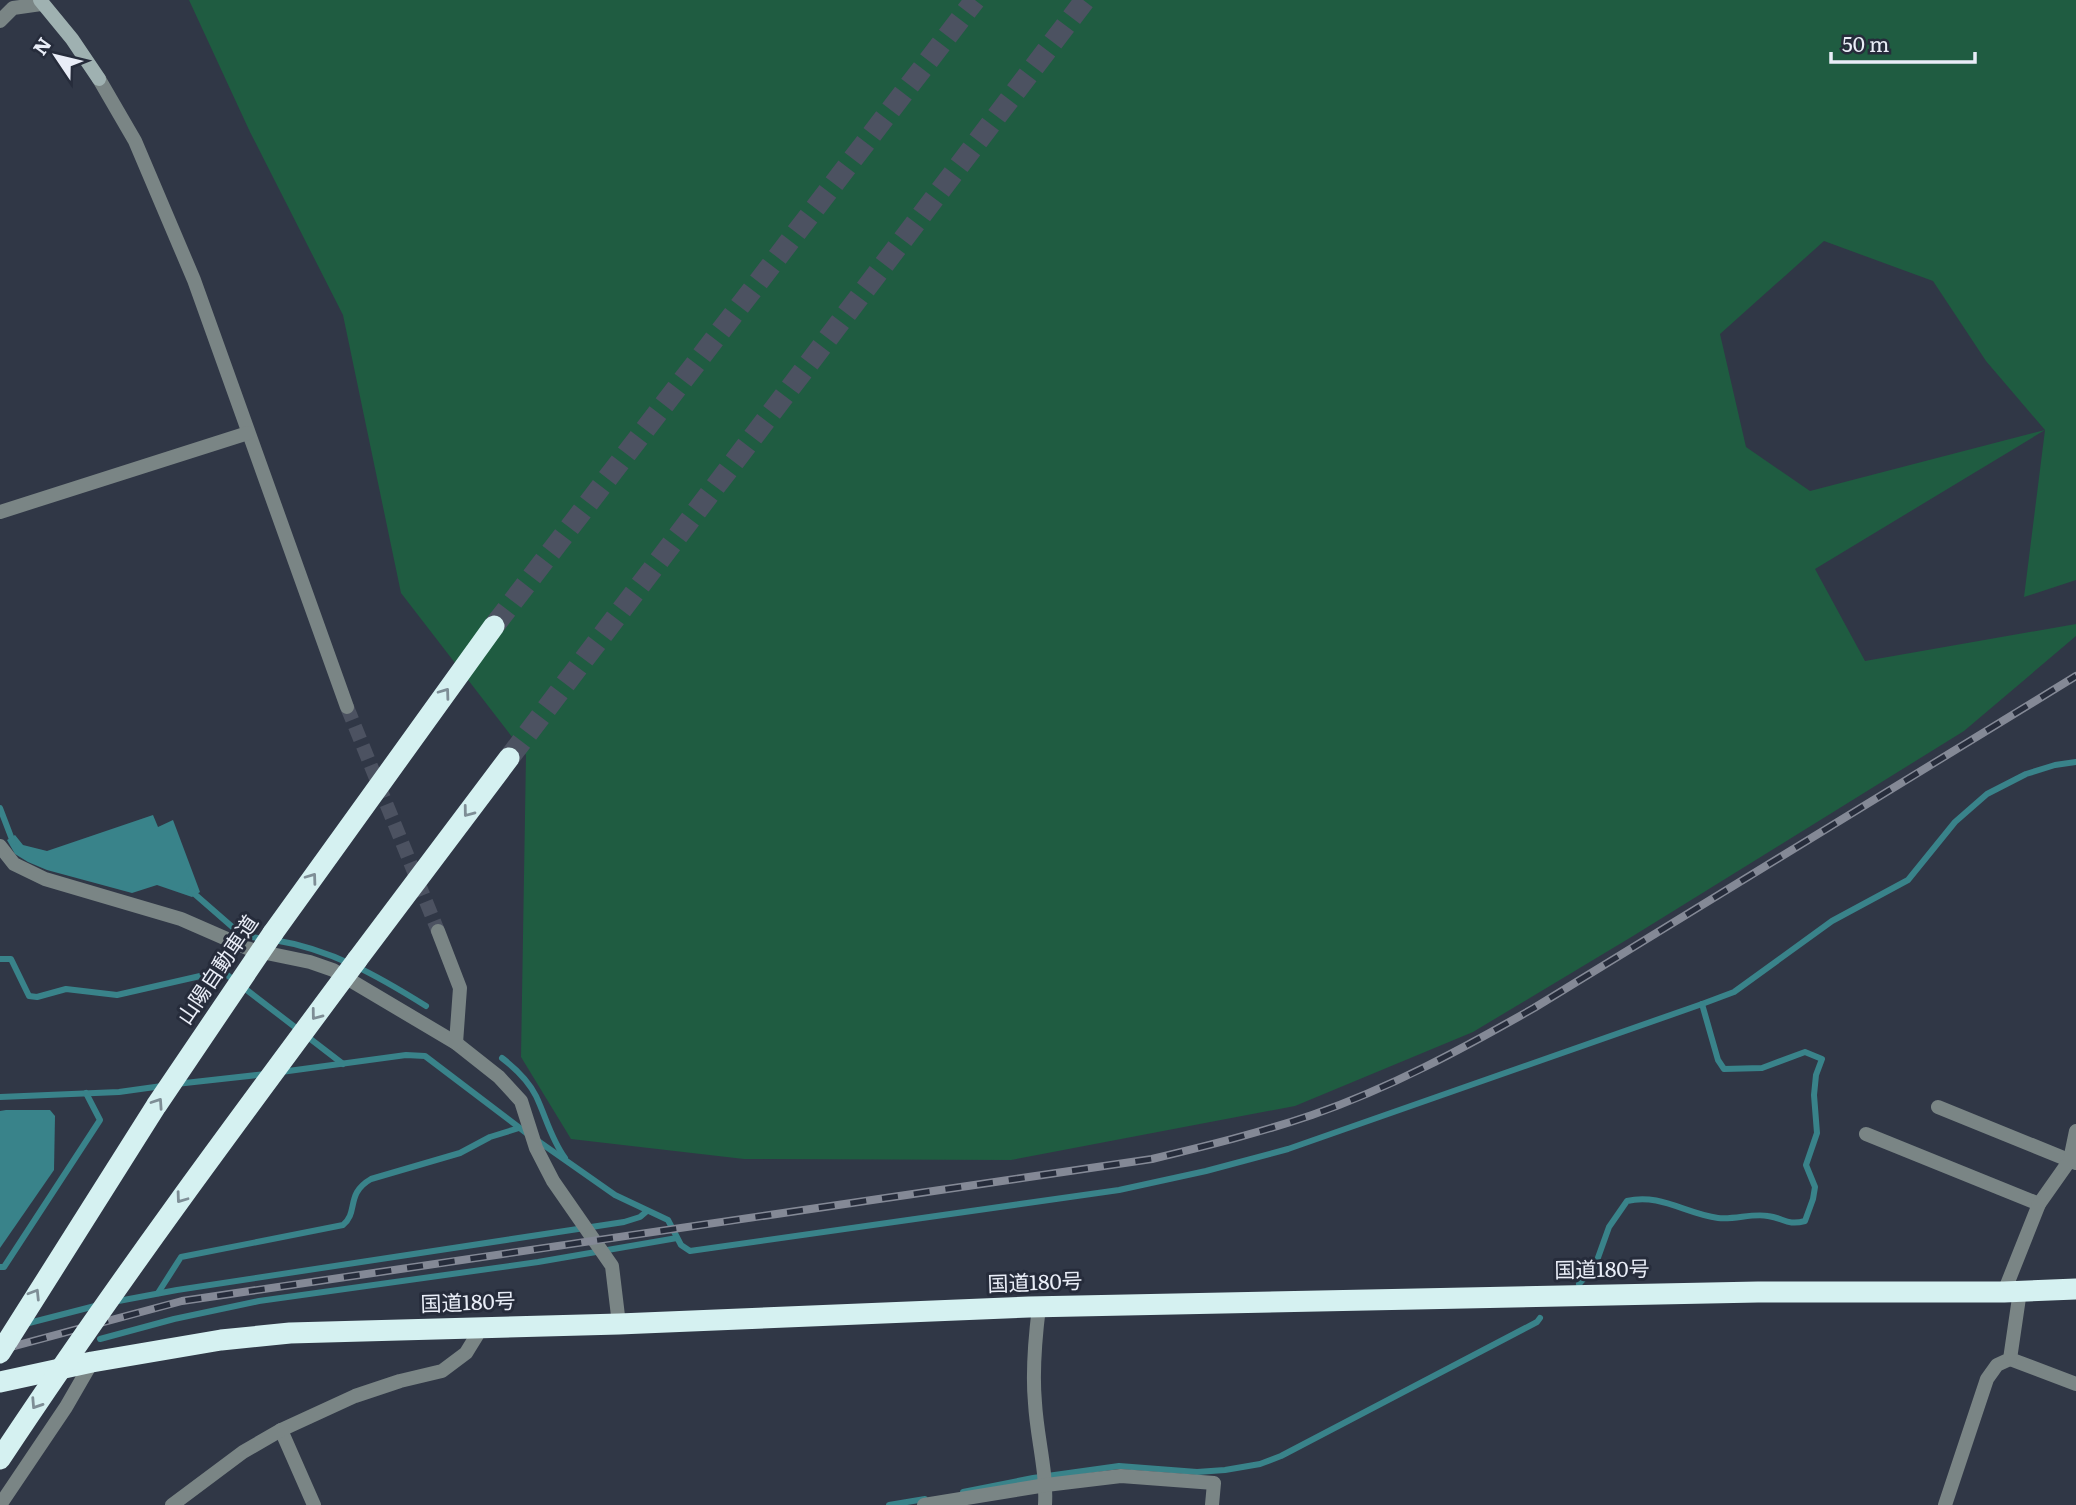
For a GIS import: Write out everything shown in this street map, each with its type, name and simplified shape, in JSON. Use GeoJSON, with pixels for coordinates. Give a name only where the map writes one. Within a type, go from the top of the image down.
{"type":"FeatureCollection","features":[{"type":"Feature","properties":{"kind":"highway","name":"山陽自動車道"},"geometry":{"type":"LineString","coordinates":[[0,1353],[156,1106],[272,933],[494,626]]}},
{"type":"Feature","properties":{"kind":"highway"},"geometry":{"type":"LineString","coordinates":[[0,1459],[82,1336],[357,960],[509,758]]}},
{"type":"Feature","properties":{"kind":"highway","name":"国道180号"},"geometry":{"type":"LineString","coordinates":[[0,1382],[92,1362],[221,1340],[290,1333],[619,1324],[1039,1307],[1758,1292],[2076,1289]]}},
{"type":"Feature","properties":{"kind":"street"},"geometry":{"type":"LineString","coordinates":[[0,21],[13,8],[41,2],[72,39],[135,141],[194,280],[347,706]]}},
{"type":"Feature","properties":{"kind":"street"},"geometry":{"type":"LineString","coordinates":[[0,512],[248,433]]}},
{"type":"Feature","properties":{"kind":"street"},"geometry":{"type":"LineString","coordinates":[[0,846],[13,864],[36,876],[181,919],[252,950],[310,962],[333,970],[456,1043],[510,1087],[521,1101],[537,1148],[553,1181],[612,1266],[619,1324]]}},
{"type":"Feature","properties":{"kind":"street"},"geometry":{"type":"LineString","coordinates":[[438,931],[460,988],[456,1043]]}},
{"type":"Feature","properties":{"kind":"street"},"geometry":{"type":"LineString","coordinates":[[1938,1107],[2073,1161]]}},
{"type":"Feature","properties":{"kind":"street"},"geometry":{"type":"LineString","coordinates":[[2010,1359],[2012,1291],[2039,1203],[2073,1161],[2076,1131]]}},
{"type":"Feature","properties":{"kind":"street"},"geometry":{"type":"LineString","coordinates":[[1866,1133],[2039,1203]]}},
{"type":"Feature","properties":{"kind":"street"},"geometry":{"type":"LineString","coordinates":[[1039,1307],[1034,1370],[1035,1403],[1045,1479],[1045,1505]]}},
{"type":"Feature","properties":{"kind":"street"},"geometry":{"type":"LineString","coordinates":[[172,1505],[243,1452],[281,1430],[355,1396],[442,1371],[466,1353],[482,1327]]}},
{"type":"Feature","properties":{"kind":"street"},"geometry":{"type":"LineString","coordinates":[[1945,1505],[1987,1379],[1997,1365],[2010,1359],[2076,1384]]}},
{"type":"Feature","properties":{"kind":"street"},"geometry":{"type":"LineString","coordinates":[[0,1505],[66,1407],[92,1362]]}},
{"type":"Feature","properties":{"kind":"street"},"geometry":{"type":"LineString","coordinates":[[281,1430],[314,1505]]}},
{"type":"Feature","properties":{"kind":"street"},"geometry":{"type":"LineString","coordinates":[[924,1505],[1045,1479],[1121,1476],[1214,1483],[1212,1505]]}},
{"type":"Feature","properties":{"kind":"shaded area"},"geometry":{"type":"Polygon","coordinates":[[[189,0],[2076,0],[2076,580],[2024,597],[2045,430],[1815,569],[1865,661],[2076,624],[2076,636],[1964,731],[1633,936],[1473,1032],[1295,1106],[1011,1160],[744,1159],[571,1139],[521,1057],[526,755],[401,593],[343,315],[250,132],[189,0]],[[1824,241],[1720,334],[1746,447],[1810,491],[2045,430],[1986,361],[1933,281],[1824,241]]]}},
{"type":"Feature","properties":{"kind":"shaded area"},"geometry":{"type":"Polygon","coordinates":[[[153,815],[158,827],[173,820],[200,892],[192,897],[157,885],[132,893],[47,870],[15,854],[7,840],[15,835],[23,845],[47,851],[153,815]]]}},
{"type":"Feature","properties":{"kind":"shaded area"},"geometry":{"type":"Polygon","coordinates":[[[50,1110],[55,1116],[54,1170],[0,1248],[0,1111],[50,1110]]]}},
{"type":"Feature","properties":{"kind":"waterway"},"geometry":{"type":"LineString","coordinates":[[538,1141],[615,1195],[668,1220],[681,1245],[690,1251],[1119,1190],[1206,1171],[1288,1149],[1734,992],[1832,921],[1908,880],[1955,822],[1987,794],[2026,774],[2076,762]]}},
{"type":"Feature","properties":{"kind":"waterway"},"geometry":{"type":"LineString","coordinates":[[0,808],[13,842]]}},
{"type":"Feature","properties":{"kind":"waterway"},"geometry":{"type":"LineString","coordinates":[[190,890],[237,931],[263,939]]}},
{"type":"Feature","properties":{"kind":"waterway"},"geometry":{"type":"LineString","coordinates":[[274,940],[315,950],[353,965],[426,1006]]}},
{"type":"Feature","properties":{"kind":"waterway"},"geometry":{"type":"LineString","coordinates":[[0,959],[11,959],[29,996],[37,997],[66,989],[117,995],[222,971],[343,1064]]}},
{"type":"Feature","properties":{"kind":"waterway"},"geometry":{"type":"LineString","coordinates":[[1579,1284],[1595,1266],[1609,1227],[1627,1201],[1639,1199],[1662,1202],[1718,1218],[1762,1215],[1790,1222],[1805,1221],[1815,1187],[1806,1165],[1817,1133],[1814,1095],[1816,1075],[1822,1059],[1805,1052],[1762,1068],[1724,1069],[1718,1060],[1702,1004]]}},
{"type":"Feature","properties":{"kind":"waterway"},"geometry":{"type":"LineString","coordinates":[[281,1072],[406,1055],[425,1056],[529,1135]]}},
{"type":"Feature","properties":{"kind":"waterway"},"geometry":{"type":"LineString","coordinates":[[502,1058],[533,1090],[552,1136],[565,1158]]}},
{"type":"Feature","properties":{"kind":"waterway"},"geometry":{"type":"LineString","coordinates":[[176,1084],[266,1074]]}},
{"type":"Feature","properties":{"kind":"waterway"},"geometry":{"type":"LineString","coordinates":[[0,1097],[119,1092],[162,1086]]}},
{"type":"Feature","properties":{"kind":"waterway"},"geometry":{"type":"LineString","coordinates":[[0,1267],[4,1267],[100,1120],[86,1093]]}},
{"type":"Feature","properties":{"kind":"waterway"},"geometry":{"type":"LineString","coordinates":[[158,1293],[181,1257],[343,1225],[348,1220],[358,1191],[371,1179],[460,1153],[490,1137],[519,1128]]}},
{"type":"Feature","properties":{"kind":"waterway"},"geometry":{"type":"LineString","coordinates":[[113,1302],[624,1222],[640,1217],[647,1211]]}},
{"type":"Feature","properties":{"kind":"waterway"},"geometry":{"type":"LineString","coordinates":[[100,1339],[174,1319],[259,1301],[538,1262],[677,1238]]}},
{"type":"Feature","properties":{"kind":"waterway"},"geometry":{"type":"LineString","coordinates":[[25,1324],[99,1305]]}},
{"type":"Feature","properties":{"kind":"waterway"},"geometry":{"type":"LineString","coordinates":[[963,1492],[1033,1478],[1119,1466],[1197,1472],[1260,1464],[1281,1456],[1537,1322],[1540,1318]]}},
{"type":"Feature","properties":{"kind":"waterway"},"geometry":{"type":"LineString","coordinates":[[889,1505],[925,1499]]}},
{"type":"Feature","properties":{"kind":"tunnel"},"geometry":{"type":"LineString","coordinates":[[494,626],[975,0]]}},
{"type":"Feature","properties":{"kind":"tunnel"},"geometry":{"type":"LineString","coordinates":[[509,758],[1085,0]]}},
{"type":"Feature","properties":{"kind":"tunnel"},"geometry":{"type":"LineString","coordinates":[[347,707],[438,931]]}},
{"type":"Feature","properties":{"kind":"railway"},"geometry":{"type":"LineString","coordinates":[[0,1350],[182,1301],[1152,1159],[1292,1122],[1398,1080],[1534,1008],[2076,676]]}}]}
